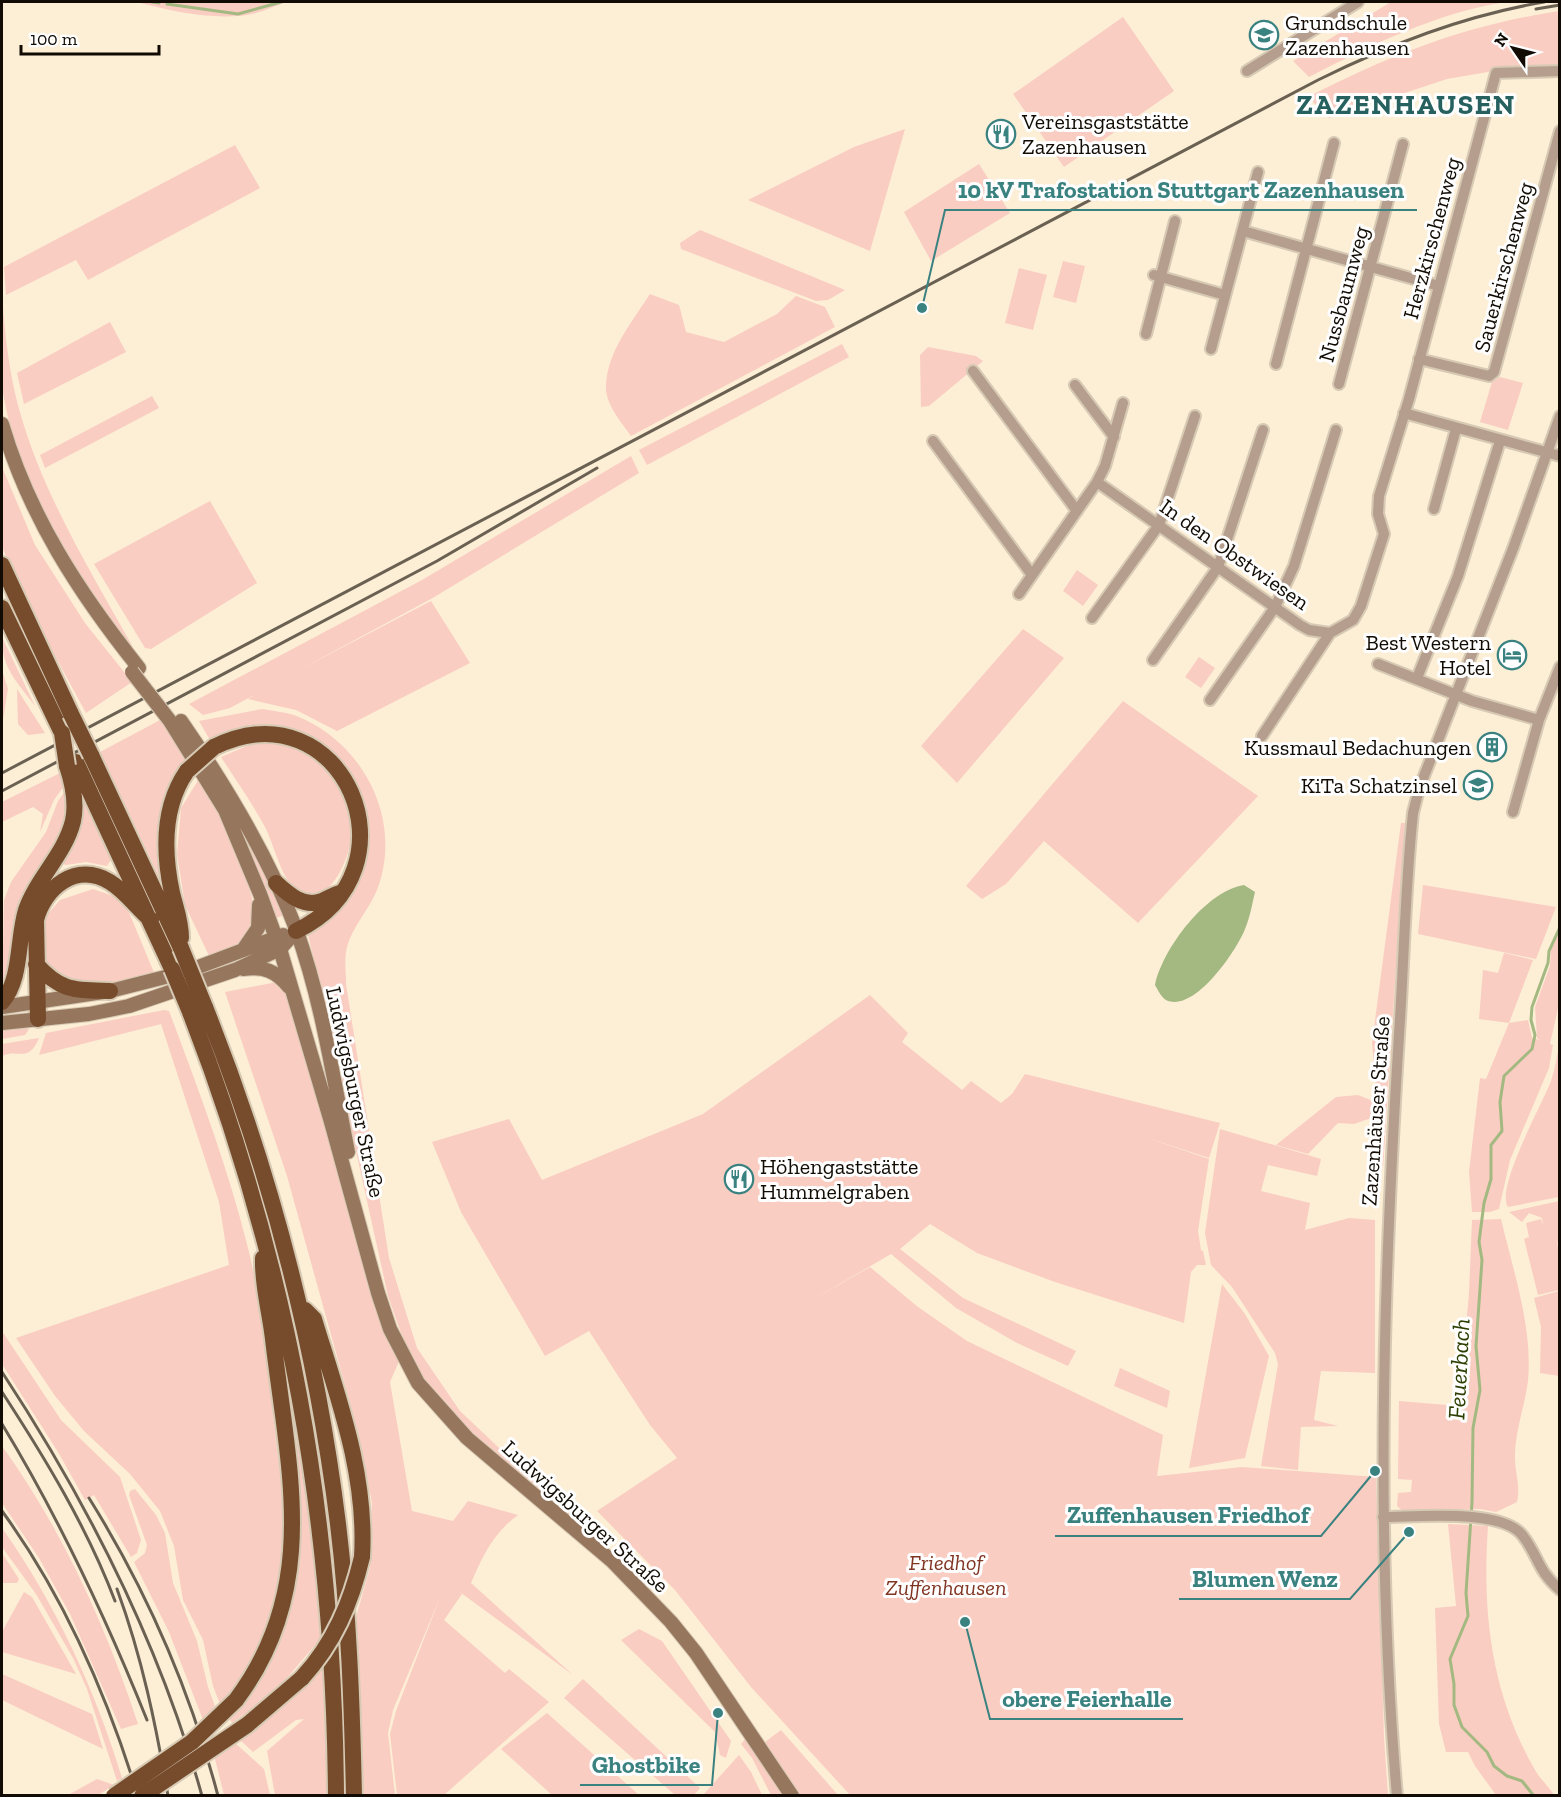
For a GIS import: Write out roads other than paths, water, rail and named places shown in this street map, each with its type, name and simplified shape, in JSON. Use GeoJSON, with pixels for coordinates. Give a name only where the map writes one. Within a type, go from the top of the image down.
{"type":"FeatureCollection","features":[{"type":"Feature","properties":{"kind":"highway"},"geometry":{"type":"LineString","coordinates":[[2,566],[71,714],[78,761],[151,920]]}},
{"type":"Feature","properties":{"kind":"highway"},"geometry":{"type":"LineString","coordinates":[[2,608],[59,728],[78,761],[173,950],[251,1131],[298,1302],[328,1452],[338,1525],[350,1654],[354,1796]]}},
{"type":"Feature","properties":{"kind":"highway"},"geometry":{"type":"LineString","coordinates":[[173,950],[181,920],[169,875],[166,832],[173,797],[187,771],[214,747],[248,734],[286,736],[310,746],[334,764],[354,796],[361,825],[356,867],[344,892],[319,918],[296,931]]}},
{"type":"Feature","properties":{"kind":"highway"},"geometry":{"type":"LineString","coordinates":[[2,1005],[13,981],[20,928],[31,895],[64,844],[73,821],[73,785],[78,761]]}},
{"type":"Feature","properties":{"kind":"highway"},"geometry":{"type":"LineString","coordinates":[[36,1008],[35,935],[39,908],[52,888],[70,877],[91,875],[111,882],[151,920],[173,950]]}},
{"type":"Feature","properties":{"kind":"highway"},"geometry":{"type":"LineString","coordinates":[[276,883],[292,897],[306,902],[320,902],[344,892]]}},
{"type":"Feature","properties":{"kind":"highway"},"geometry":{"type":"LineString","coordinates":[[26,911],[27,989],[36,1008]]}},
{"type":"Feature","properties":{"kind":"highway"},"geometry":{"type":"LineString","coordinates":[[36,964],[51,980],[63,987],[111,992]]}},
{"type":"Feature","properties":{"kind":"highway"},"geometry":{"type":"LineString","coordinates":[[197,1009],[265,1239],[299,1384],[311,1453],[332,1647],[336,1796]]}},
{"type":"Feature","properties":{"kind":"highway"},"geometry":{"type":"LineString","coordinates":[[114,1796],[192,1742],[236,1700],[260,1665],[273,1637],[287,1592],[292,1512],[262,1274],[265,1239]]}},
{"type":"Feature","properties":{"kind":"highway"},"geometry":{"type":"LineString","coordinates":[[142,1796],[247,1725],[302,1678],[339,1626],[351,1599],[362,1557],[363,1506],[348,1428],[314,1319],[298,1302]]}},
{"type":"Feature","properties":{"kind":"main road"},"geometry":{"type":"LineString","coordinates":[[2,424],[23,486],[54,547],[136,670],[174,719]]}},
{"type":"Feature","properties":{"kind":"main road"},"geometry":{"type":"LineString","coordinates":[[2,446],[20,498],[57,568],[90,619],[136,670]]}},
{"type":"Feature","properties":{"kind":"main road","name":"Ludwigsburger Straße"},"geometry":{"type":"LineString","coordinates":[[174,719],[216,771],[276,883],[296,931],[316,999],[370,1263]]}},
{"type":"Feature","properties":{"kind":"main road","name":"Ludwigsburger Straße"},"geometry":{"type":"LineString","coordinates":[[174,719],[225,810],[260,894],[293,992],[390,1329],[418,1383],[467,1438],[612,1561],[671,1622],[696,1653],[792,1796]]}},
{"type":"Feature","properties":{"kind":"main road"},"geometry":{"type":"LineString","coordinates":[[242,950],[258,928],[260,894]]}},
{"type":"Feature","properties":{"kind":"main road"},"geometry":{"type":"LineString","coordinates":[[235,970],[296,931]]}},
{"type":"Feature","properties":{"kind":"main road"},"geometry":{"type":"LineString","coordinates":[[2,1023],[36,1008],[111,992],[185,972],[242,950],[278,943]]}},
{"type":"Feature","properties":{"kind":"main road"},"geometry":{"type":"LineString","coordinates":[[2,1005],[89,1014],[129,1006],[235,970],[256,967],[267,969],[281,978],[293,992]]}},
{"type":"Feature","properties":{"kind":"street"},"geometry":{"type":"LineString","coordinates":[[1247,70],[1358,2]]}},
{"type":"Feature","properties":{"kind":"street","name":"Herzkirschenweg"},"geometry":{"type":"LineString","coordinates":[[1404,413],[1496,73],[1560,71]]}},
{"type":"Feature","properties":{"kind":"street","name":"Sauerkirschenweg"},"geometry":{"type":"LineString","coordinates":[[1419,359],[1489,376],[1494,372],[1560,131]]}},
{"type":"Feature","properties":{"kind":"street"},"geometry":{"type":"LineString","coordinates":[[1276,364],[1334,143]]}},
{"type":"Feature","properties":{"kind":"street","name":"Nussbaumweg"},"geometry":{"type":"LineString","coordinates":[[1339,384],[1403,144]]}},
{"type":"Feature","properties":{"kind":"street"},"geometry":{"type":"LineString","coordinates":[[1211,349],[1258,172]]}},
{"type":"Feature","properties":{"kind":"street"},"geometry":{"type":"LineString","coordinates":[[1146,334],[1157,276],[1176,221]]}},
{"type":"Feature","properties":{"kind":"street"},"geometry":{"type":"LineString","coordinates":[[1243,231],[1439,286]]}},
{"type":"Feature","properties":{"kind":"street"},"geometry":{"type":"LineString","coordinates":[[1157,276],[1226,295]]}},
{"type":"Feature","properties":{"kind":"street"},"geometry":{"type":"LineString","coordinates":[[973,371],[1077,511]]}},
{"type":"Feature","properties":{"kind":"street"},"geometry":{"type":"LineString","coordinates":[[1075,385],[1114,437]]}},
{"type":"Feature","properties":{"kind":"street"},"geometry":{"type":"LineString","coordinates":[[1019,594],[1097,482],[1114,437],[1123,403]]}},
{"type":"Feature","properties":{"kind":"street"},"geometry":{"type":"LineString","coordinates":[[1262,736],[1330,633],[1353,620],[1361,606],[1384,534],[1377,505],[1404,413],[1560,456]]}},
{"type":"Feature","properties":{"kind":"street"},"geometry":{"type":"LineString","coordinates":[[1092,618],[1159,525],[1195,416]]}},
{"type":"Feature","properties":{"kind":"street","name":"Zazenhäuser Straße"},"geometry":{"type":"LineString","coordinates":[[1397,1796],[1387,1680],[1383,1517],[1388,1211],[1410,839],[1416,798],[1560,417]]}},
{"type":"Feature","properties":{"kind":"street"},"geometry":{"type":"LineString","coordinates":[[1434,509],[1456,429]]}},
{"type":"Feature","properties":{"kind":"street"},"geometry":{"type":"LineString","coordinates":[[1152,660],[1218,567],[1263,430]]}},
{"type":"Feature","properties":{"kind":"street"},"geometry":{"type":"LineString","coordinates":[[1209,700],[1275,607],[1294,566],[1335,430]]}},
{"type":"Feature","properties":{"kind":"street"},"geometry":{"type":"LineString","coordinates":[[933,441],[1032,575]]}},
{"type":"Feature","properties":{"kind":"street"},"geometry":{"type":"LineString","coordinates":[[1418,678],[1459,573],[1500,441]]}},
{"type":"Feature","properties":{"kind":"street","name":"In den Obstwiesen"},"geometry":{"type":"LineString","coordinates":[[1097,482],[1310,630],[1330,633]]}},
{"type":"Feature","properties":{"kind":"street"},"geometry":{"type":"LineString","coordinates":[[1378,664],[1455,694],[1539,720]]}},
{"type":"Feature","properties":{"kind":"street"},"geometry":{"type":"LineString","coordinates":[[1513,812],[1539,720],[1560,667]]}},
{"type":"Feature","properties":{"kind":"street"},"geometry":{"type":"LineString","coordinates":[[1383,1517],[1460,1517],[1497,1520],[1523,1535],[1537,1565],[1560,1590]]}},
{"type":"Feature","properties":{"kind":"waterway"},"geometry":{"type":"LineString","coordinates":[[152,2],[159,3]]}},
{"type":"Feature","properties":{"kind":"waterway"},"geometry":{"type":"LineString","coordinates":[[167,4],[238,14],[281,2]]}},
{"type":"Feature","properties":{"kind":"waterway","name":"Feuerbach"},"geometry":{"type":"LineString","coordinates":[[1534,1796],[1522,1781],[1507,1776],[1494,1766],[1487,1752],[1462,1727],[1454,1705],[1454,1684],[1450,1659],[1468,1616],[1466,1593],[1472,1502],[1473,1428],[1480,1390],[1476,1346],[1482,1260],[1479,1242],[1484,1203],[1491,1179],[1491,1145],[1502,1131],[1500,1102],[1504,1076],[1532,1049],[1535,1035],[1531,1020],[1532,1007],[1548,963],[1549,951],[1560,927]]}},
{"type":"Feature","properties":{"kind":"railway"},"geometry":{"type":"LineString","coordinates":[[2,773],[1318,80],[1400,43],[1456,23],[1544,2]]}},
{"type":"Feature","properties":{"kind":"railway"},"geometry":{"type":"LineString","coordinates":[[1536,9],[1560,5]]}},
{"type":"Feature","properties":{"kind":"railway"},"geometry":{"type":"LineString","coordinates":[[2,791],[437,561],[597,468]]}},
{"type":"Feature","properties":{"kind":"railway"},"geometry":{"type":"LineString","coordinates":[[2,1372],[64,1472],[118,1576],[165,1684],[202,1796]]}},
{"type":"Feature","properties":{"kind":"railway"},"geometry":{"type":"LineString","coordinates":[[2,1392],[64,1494],[92,1546],[115,1601]]}},
{"type":"Feature","properties":{"kind":"railway"},"geometry":{"type":"LineString","coordinates":[[2,1424],[62,1532],[115,1644],[147,1720]]}},
{"type":"Feature","properties":{"kind":"railway"},"geometry":{"type":"LineString","coordinates":[[89,1498],[130,1569],[165,1642],[194,1717],[218,1796]]}},
{"type":"Feature","properties":{"kind":"railway"},"geometry":{"type":"LineString","coordinates":[[2,1511],[45,1577],[82,1648],[98,1684],[138,1796]]}},
{"type":"Feature","properties":{"kind":"railway"},"geometry":{"type":"LineString","coordinates":[[117,1589],[134,1640],[147,1691],[168,1796]]}},
{"type":"Feature","properties":{"kind":"place","name":"Grundschule Zazenhausen"},"geometry":{"type":"Point","coordinates":[1264,35]}},
{"type":"Feature","properties":{"kind":"place","name":"Vereinsgaststätte Zazenhausen"},"geometry":{"type":"Point","coordinates":[1001,134]}},
{"type":"Feature","properties":{"kind":"place","name":"10 kV Trafostation Stuttgart Zazenhausen"},"geometry":{"type":"Point","coordinates":[922,308]}},
{"type":"Feature","properties":{"kind":"place","name":"Best Western Hotel"},"geometry":{"type":"Point","coordinates":[1512,655]}},
{"type":"Feature","properties":{"kind":"place","name":"Kussmaul Bedachungen"},"geometry":{"type":"Point","coordinates":[1492,747]}},
{"type":"Feature","properties":{"kind":"place","name":"KiTa Schatzinsel"},"geometry":{"type":"Point","coordinates":[1478,785]}},
{"type":"Feature","properties":{"kind":"place","name":"Höhengaststätte Hummelgraben"},"geometry":{"type":"Point","coordinates":[739,1179]}},
{"type":"Feature","properties":{"kind":"place","name":"Zuffenhausen Friedhof"},"geometry":{"type":"Point","coordinates":[1375,1471]}},
{"type":"Feature","properties":{"kind":"place","name":"Blumen Wenz"},"geometry":{"type":"Point","coordinates":[1409,1532]}},
{"type":"Feature","properties":{"kind":"place","name":"obere Feierhalle"},"geometry":{"type":"Point","coordinates":[965,1622]}},
{"type":"Feature","properties":{"kind":"place","name":"Ghostbike"},"geometry":{"type":"Point","coordinates":[718,1713]}},
{"type":"Feature","properties":{"kind":"district","name":"ZAZENHAUSEN"},"geometry":{"type":"Point","coordinates":[1406,104]}},
{"type":"Feature","properties":{"kind":"park label","name":"Friedhof Zuffenhausen"},"geometry":{"type":"Point","coordinates":[946,1574]}}]}
